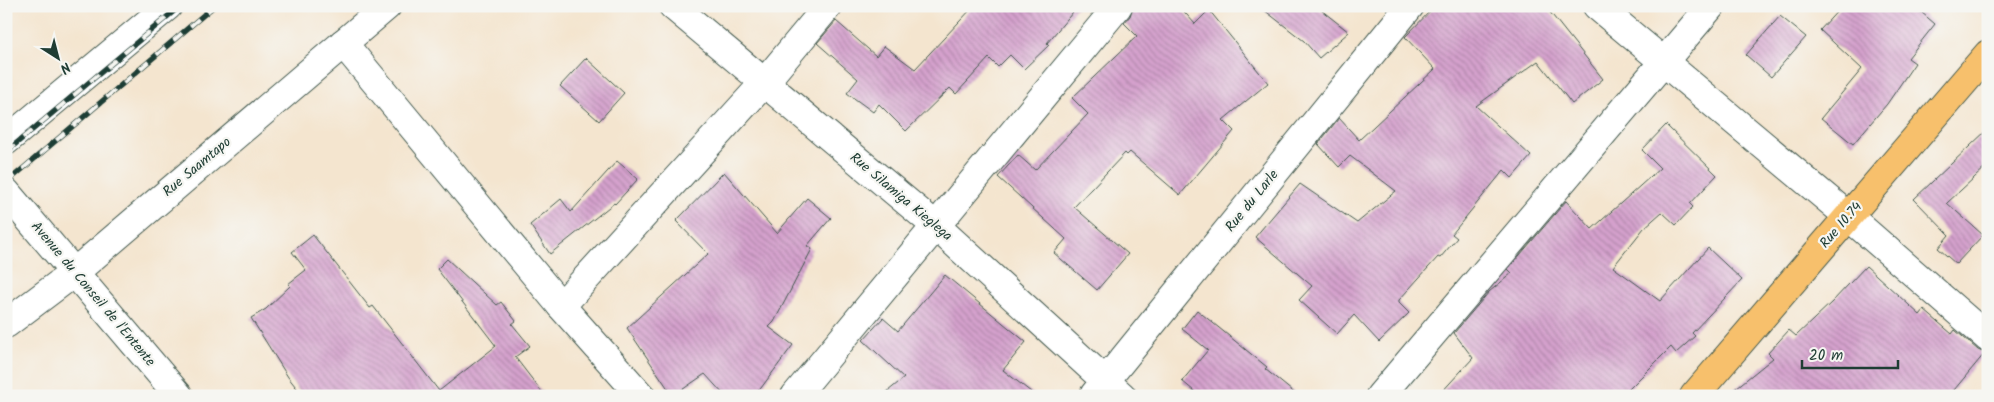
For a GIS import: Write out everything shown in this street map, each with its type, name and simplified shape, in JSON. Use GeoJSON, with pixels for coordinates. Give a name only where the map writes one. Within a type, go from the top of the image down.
{"type":"FeatureCollection","features":[{"type":"Feature","properties":{"kind":"main road","name":"Rue 10.74"},"geometry":{"type":"LineString","coordinates":[[1694,396],[1988,54]]}},
{"type":"Feature","properties":{"kind":"street"},"geometry":{"type":"LineString","coordinates":[[6,141],[168,6]]}},
{"type":"Feature","properties":{"kind":"street","name":"Rue Saamtapo"},"geometry":{"type":"LineString","coordinates":[[6,324],[75,272],[387,6]]}},
{"type":"Feature","properties":{"kind":"street","name":"Rue Silamiga Kieglega"},"geometry":{"type":"LineString","coordinates":[[673,6],[936,226],[1107,391]]}},
{"type":"Feature","properties":{"kind":"street"},"geometry":{"type":"LineString","coordinates":[[561,306],[764,83],[828,6]]}},
{"type":"Feature","properties":{"kind":"street"},"geometry":{"type":"LineString","coordinates":[[794,396],[1118,6]]}},
{"type":"Feature","properties":{"kind":"street","name":"Rue du Larle"},"geometry":{"type":"LineString","coordinates":[[1107,391],[1410,6]]}},
{"type":"Feature","properties":{"kind":"street"},"geometry":{"type":"LineString","coordinates":[[1597,6],[1848,216],[1988,338]]}},
{"type":"Feature","properties":{"kind":"street"},"geometry":{"type":"LineString","coordinates":[[1380,396],[1665,62],[1710,6]]}},
{"type":"Feature","properties":{"kind":"street"},"geometry":{"type":"LineString","coordinates":[[343,43],[561,306],[641,396]]}},
{"type":"Feature","properties":{"kind":"street","name":"Avenue du Conseil de l'Entente"},"geometry":{"type":"LineString","coordinates":[[6,192],[75,272],[167,391]]}},
{"type":"Feature","properties":{"kind":"building"},"geometry":{"type":"Polygon","coordinates":[[[974,6],[1078,6],[1047,43],[1049,45],[1024,69],[1010,55],[998,67],[989,58],[956,94],[950,88],[906,131],[879,104],[873,112],[847,93],[858,79],[817,43],[836,21],[876,56],[884,46],[915,69],[974,6]]]}},
{"type":"Feature","properties":{"kind":"building"},"geometry":{"type":"Polygon","coordinates":[[[1133,6],[1179,6],[1195,24],[1209,10],[1268,83],[1223,120],[1234,131],[1180,195],[1130,152],[1127,155],[1125,153],[1074,207],[1128,254],[1097,290],[1054,253],[1066,239],[998,177],[1018,155],[1035,170],[1088,114],[1072,98],[1137,36],[1124,23],[1130,16],[1133,6]]]}},
{"type":"Feature","properties":{"kind":"building"},"geometry":{"type":"Polygon","coordinates":[[[1259,6],[1316,6],[1349,32],[1319,58],[1304,41],[1259,6]]]}},
{"type":"Feature","properties":{"kind":"building"},"geometry":{"type":"Polygon","coordinates":[[[1435,6],[1545,6],[1603,79],[1572,104],[1538,61],[1476,106],[1531,156],[1512,178],[1504,170],[1452,234],[1457,238],[1399,300],[1399,303],[1409,313],[1379,342],[1354,315],[1337,334],[1299,300],[1312,286],[1255,237],[1300,184],[1357,223],[1396,191],[1350,156],[1339,167],[1318,144],[1339,118],[1359,140],[1435,69],[1405,37],[1435,6]]]}},
{"type":"Feature","properties":{"kind":"building"},"geometry":{"type":"Polygon","coordinates":[[[1842,6],[1914,6],[1935,24],[1908,58],[1915,63],[1887,104],[1853,144],[1821,118],[1862,69],[1820,30],[1842,6]]]}},
{"type":"Feature","properties":{"kind":"building"},"geometry":{"type":"Polygon","coordinates":[[[1780,16],[1806,37],[1771,77],[1746,55],[1780,16]]]}},
{"type":"Feature","properties":{"kind":"building"},"geometry":{"type":"Polygon","coordinates":[[[586,58],[624,93],[599,121],[560,86],[586,58]]]}},
{"type":"Feature","properties":{"kind":"building"},"geometry":{"type":"Polygon","coordinates":[[[1666,125],[1717,175],[1690,204],[1693,207],[1676,225],[1662,212],[1644,228],[1613,267],[1660,301],[1708,248],[1742,280],[1692,333],[1695,336],[1676,353],[1671,347],[1622,396],[1438,396],[1473,358],[1454,333],[1489,292],[1512,273],[1508,269],[1566,201],[1592,229],[1660,168],[1642,150],[1666,125]]]}},
{"type":"Feature","properties":{"kind":"building"},"geometry":{"type":"Polygon","coordinates":[[[1988,129],[1988,165],[1947,203],[1983,235],[1956,264],[1938,248],[1949,235],[1914,199],[1988,129]]]}},
{"type":"Feature","properties":{"kind":"building"},"geometry":{"type":"Polygon","coordinates":[[[617,161],[638,179],[615,204],[550,254],[530,225],[561,199],[571,212],[617,161]]]}},
{"type":"Feature","properties":{"kind":"building"},"geometry":{"type":"Polygon","coordinates":[[[724,172],[777,233],[807,198],[831,218],[807,246],[812,249],[774,322],[769,327],[793,345],[761,388],[752,396],[725,396],[705,374],[673,396],[627,328],[708,254],[676,221],[724,172]]]}},
{"type":"Feature","properties":{"kind":"building"},"geometry":{"type":"Polygon","coordinates":[[[313,235],[370,308],[373,306],[439,391],[496,346],[437,269],[447,259],[497,305],[501,302],[516,321],[512,324],[530,346],[515,357],[545,396],[303,396],[288,377],[251,318],[266,309],[290,286],[288,284],[306,270],[292,252],[313,235]]]}},
{"type":"Feature","properties":{"kind":"building"},"geometry":{"type":"Polygon","coordinates":[[[1866,266],[1920,315],[1924,310],[1952,334],[1955,330],[1978,350],[1985,353],[1949,396],[1726,396],[1773,358],[1768,353],[1789,330],[1796,336],[1866,266]]]}},
{"type":"Feature","properties":{"kind":"building"},"geometry":{"type":"Polygon","coordinates":[[[945,275],[1026,342],[1003,370],[1036,396],[882,396],[904,378],[863,340],[883,318],[898,331],[945,275]]]}},
{"type":"Feature","properties":{"kind":"building"},"geometry":{"type":"Polygon","coordinates":[[[1197,310],[1267,367],[1265,369],[1298,396],[1200,396],[1182,381],[1208,350],[1182,329],[1197,310]]]}},
{"type":"Feature","properties":{"kind":"railway"},"geometry":{"type":"LineString","coordinates":[[6,152],[180,6]]}},
{"type":"Feature","properties":{"kind":"railway"},"geometry":{"type":"LineString","coordinates":[[6,183],[214,6]]}}]}
